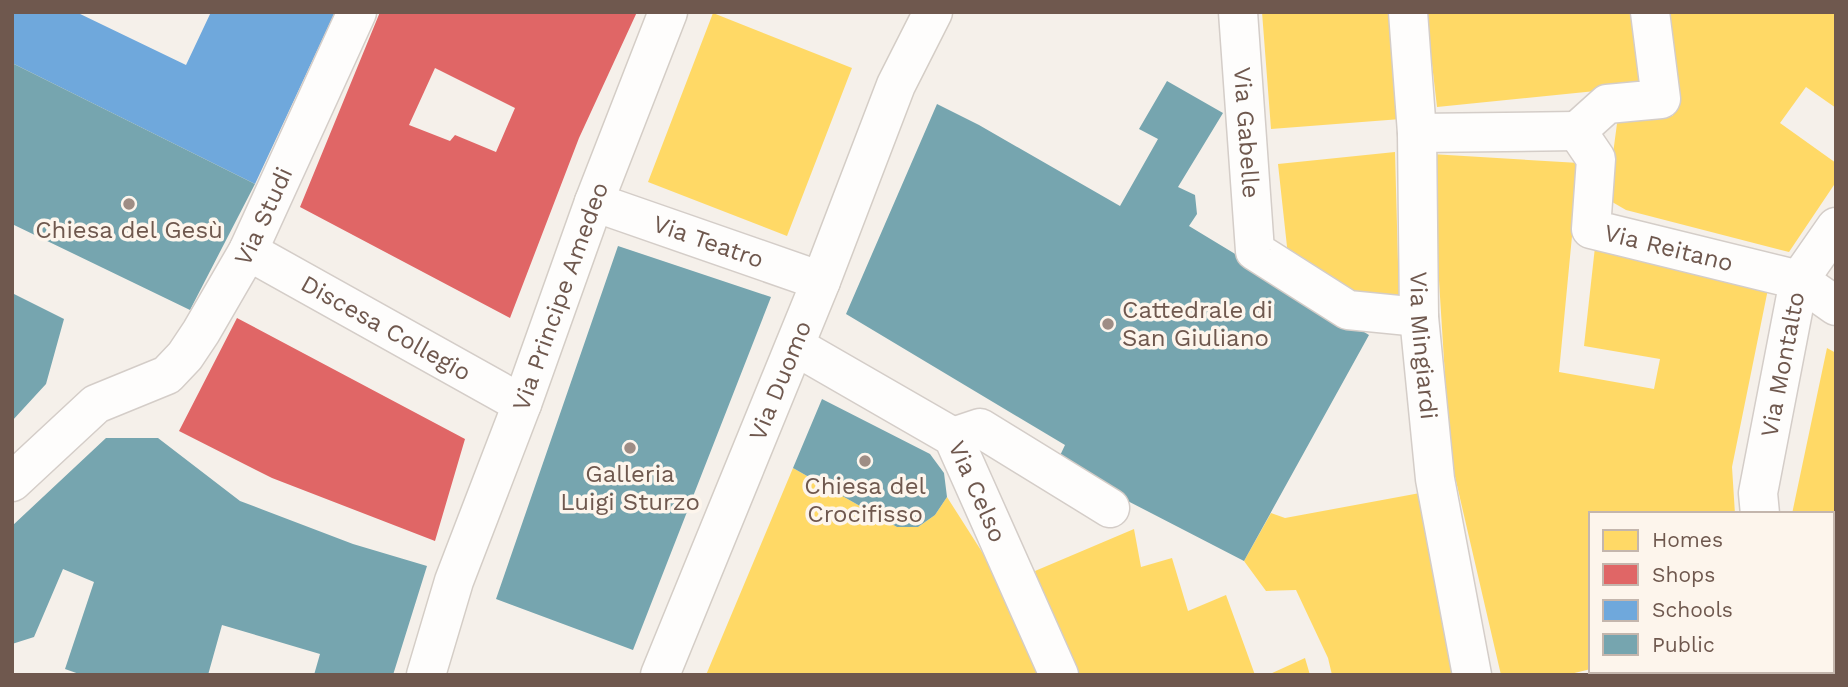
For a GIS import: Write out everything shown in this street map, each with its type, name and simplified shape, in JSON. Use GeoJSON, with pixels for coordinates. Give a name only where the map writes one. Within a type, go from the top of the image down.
{"type":"FeatureCollection","features":[{"type":"Feature","properties":{"kind":"street","name":"Via Studi"},"geometry":{"type":"LineString","coordinates":[[12,482],[96,404],[167,375],[185,356],[248,251],[357,12]]}},
{"type":"Feature","properties":{"kind":"street","name":"Via Principe Amedeo"},"geometry":{"type":"LineString","coordinates":[[426,675],[454,581],[522,404],[594,202],[668,12]]}},
{"type":"Feature","properties":{"kind":"street","name":"Via Duomo"},"geometry":{"type":"LineString","coordinates":[[660,675],[821,281],[896,85],[933,12]]}},
{"type":"Feature","properties":{"kind":"street","name":"Via Gabelle"},"geometry":{"type":"LineString","coordinates":[[1238,12],[1255,251],[1348,310],[1419,317]]}},
{"type":"Feature","properties":{"kind":"street","name":"Via Mingiardi"},"geometry":{"type":"LineString","coordinates":[[1408,12],[1417,133],[1419,317],[1435,479],[1472,675]]}},
{"type":"Feature","properties":{"kind":"street"},"geometry":{"type":"LineString","coordinates":[[1417,133],[1577,131],[1606,104],[1661,99],[1650,12]]}},
{"type":"Feature","properties":{"kind":"street","name":"Via Reitano"},"geometry":{"type":"LineString","coordinates":[[1577,131],[1596,159],[1591,229],[1799,280]]}},
{"type":"Feature","properties":{"kind":"street","name":"Via Teatro"},"geometry":{"type":"LineString","coordinates":[[594,202],[821,281]]}},
{"type":"Feature","properties":{"kind":"street","name":"Via Montalto"},"geometry":{"type":"LineString","coordinates":[[1760,512],[1758,493],[1799,280],[1836,227]]}},
{"type":"Feature","properties":{"kind":"street","name":"Discesa Collegio"},"geometry":{"type":"LineString","coordinates":[[248,251],[522,404]]}},
{"type":"Feature","properties":{"kind":"street"},"geometry":{"type":"LineString","coordinates":[[1799,280],[1836,306]]}},
{"type":"Feature","properties":{"kind":"street","name":"Via Celso"},"geometry":{"type":"LineString","coordinates":[[795,346],[953,437],[1059,675]]}},
{"type":"Feature","properties":{"kind":"street"},"geometry":{"type":"LineString","coordinates":[[953,437],[980,428],[1110,508]]}},
{"type":"Feature","properties":{"kind":"building: Homes"},"geometry":{"type":"Polygon","coordinates":[[[1262,12],[1393,12],[1401,119],[1271,129],[1262,12]]]}},
{"type":"Feature","properties":{"kind":"building: Homes"},"geometry":{"type":"Polygon","coordinates":[[[1426,12],[1637,12],[1645,86],[1437,107],[1426,12]]]}},
{"type":"Feature","properties":{"kind":"building: Homes"},"geometry":{"type":"Polygon","coordinates":[[[1664,12],[1836,12],[1836,108],[1806,87],[1780,123],[1836,163],[1836,182],[1789,252],[1626,210],[1607,199],[1618,116],[1673,116],[1664,12]]]}},
{"type":"Feature","properties":{"kind":"building: Homes"},"geometry":{"type":"Polygon","coordinates":[[[713,13],[852,68],[787,236],[648,182],[713,13]]]}},
{"type":"Feature","properties":{"kind":"building: Homes"},"geometry":{"type":"Polygon","coordinates":[[[1395,152],[1399,299],[1344,295],[1289,265],[1278,164],[1395,152]]]}},
{"type":"Feature","properties":{"kind":"building: Homes"},"geometry":{"type":"Polygon","coordinates":[[[1431,154],[1579,163],[1559,372],[1654,389],[1660,359],[1584,346],[1595,247],[1768,289],[1732,467],[1735,512],[1589,512],[1589,669],[1566,675],[1501,675],[1450,455],[1431,154]]]}},
{"type":"Feature","properties":{"kind":"building: Homes"},"geometry":{"type":"Polygon","coordinates":[[[1827,348],[1836,353],[1836,608],[1834,512],[1792,512],[1827,348]]]}},
{"type":"Feature","properties":{"kind":"building: Homes"},"geometry":{"type":"Polygon","coordinates":[[[793,468],[897,527],[918,527],[935,515],[947,497],[991,566],[1042,675],[706,675],[793,468]]]}},
{"type":"Feature","properties":{"kind":"building: Homes"},"geometry":{"type":"Polygon","coordinates":[[[1420,493],[1455,675],[1332,675],[1328,658],[1296,590],[1266,591],[1244,561],[1271,513],[1285,518],[1420,493]]]}},
{"type":"Feature","properties":{"kind":"building: Homes"},"geometry":{"type":"Polygon","coordinates":[[[1134,529],[1141,567],[1172,558],[1188,611],[1226,595],[1255,675],[1074,675],[1062,650],[1035,571],[1134,529]]]}},
{"type":"Feature","properties":{"kind":"building: Homes"},"geometry":{"type":"Polygon","coordinates":[[[1305,658],[1310,675],[1268,675],[1305,658]]]}},
{"type":"Feature","properties":{"kind":"building: Shops"},"geometry":{"type":"Polygon","coordinates":[[[380,12],[637,12],[579,138],[510,318],[300,207],[380,12]],[[435,68],[409,125],[450,141],[455,135],[496,152],[515,108],[435,68]]]}},
{"type":"Feature","properties":{"kind":"building: Shops"},"geometry":{"type":"Polygon","coordinates":[[[237,318],[465,439],[435,541],[272,478],[179,431],[237,318]]]}},
{"type":"Feature","properties":{"kind":"building: Schools"},"geometry":{"type":"Polygon","coordinates":[[[12,12],[76,12],[186,65],[211,12],[335,12],[255,184],[12,63],[12,12]]]}},
{"type":"Feature","properties":{"kind":"building: Public","name":"Chiesa del Gesù"},"geometry":{"type":"Polygon","coordinates":[[[12,63],[255,184],[190,310],[12,224],[12,63]]]}},
{"type":"Feature","properties":{"kind":"building: Public","name":"Cattedrale di San Giuliano"},"geometry":{"type":"Polygon","coordinates":[[[1167,81],[1223,113],[1178,187],[1195,195],[1197,214],[1189,226],[1369,335],[1244,561],[1056,464],[1065,445],[846,314],[937,104],[979,125],[1120,206],[1158,139],[1139,129],[1167,81]]]}},
{"type":"Feature","properties":{"kind":"building: Public","name":"Galleria Luigi Sturzo"},"geometry":{"type":"Polygon","coordinates":[[[618,246],[771,297],[633,650],[496,599],[618,246]]]}},
{"type":"Feature","properties":{"kind":"building: Public"},"geometry":{"type":"Polygon","coordinates":[[[12,293],[64,319],[46,384],[12,421],[12,293]]]}},
{"type":"Feature","properties":{"kind":"building: Public","name":"Chiesa del Crocifisso"},"geometry":{"type":"Polygon","coordinates":[[[822,399],[930,454],[944,473],[947,497],[935,515],[918,527],[897,527],[793,468],[822,399]]]}},
{"type":"Feature","properties":{"kind":"building: Public"},"geometry":{"type":"Polygon","coordinates":[[[106,438],[158,438],[240,501],[353,544],[427,566],[393,675],[314,675],[320,654],[222,625],[208,675],[82,675],[65,669],[94,582],[63,569],[34,637],[12,644],[12,526],[106,438]]]}},
{"type":"Feature","properties":{"kind":"place","name":"Chiesa del Gesù"},"geometry":{"type":"Point","coordinates":[129,204]}},
{"type":"Feature","properties":{"kind":"place","name":"Cattedrale di San Giuliano"},"geometry":{"type":"Point","coordinates":[1108,324]}},
{"type":"Feature","properties":{"kind":"place","name":"Galleria Luigi Sturzo"},"geometry":{"type":"Point","coordinates":[630,448]}},
{"type":"Feature","properties":{"kind":"place","name":"Chiesa del Crocifisso"},"geometry":{"type":"Point","coordinates":[865,461]}}]}
